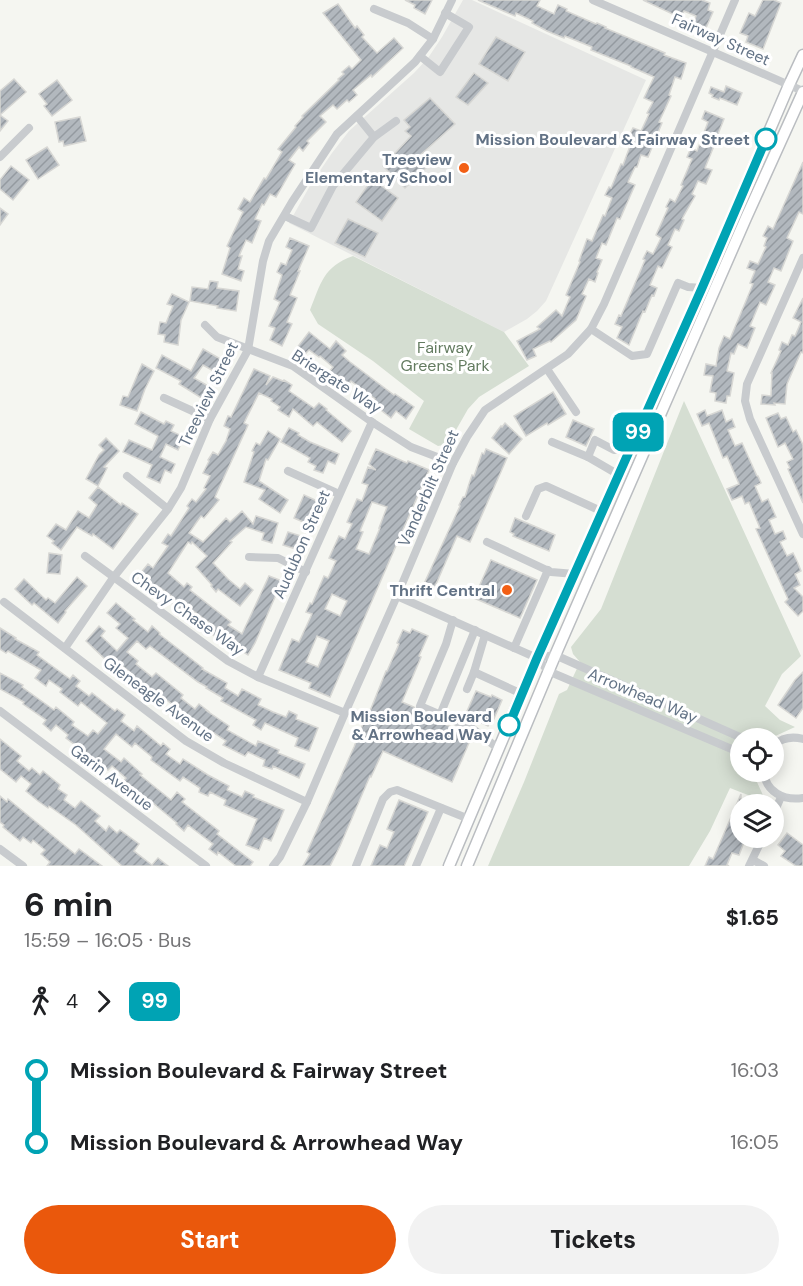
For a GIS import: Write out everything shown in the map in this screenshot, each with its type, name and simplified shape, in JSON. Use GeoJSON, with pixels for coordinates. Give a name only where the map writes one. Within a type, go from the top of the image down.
{"type":"FeatureCollection","features":[{"type":"Feature","properties":{"kind":"main road"},"geometry":{"type":"LineString","coordinates":[[449,866],[537,658],[803,55]]}},
{"type":"Feature","properties":{"kind":"main road"},"geometry":{"type":"LineString","coordinates":[[467,866],[548,671],[803,92]]}},
{"type":"Feature","properties":{"kind":"street","name":"Treeview Street"},"geometry":{"type":"LineString","coordinates":[[65,648],[113,578],[168,509],[181,488],[210,419],[248,350],[263,261],[269,241],[292,202],[337,134],[420,56],[433,39],[452,0]]}},
{"type":"Feature","properties":{"kind":"street","name":"Fairway Street"},"geometry":{"type":"LineString","coordinates":[[593,0],[803,92]]}},
{"type":"Feature","properties":{"kind":"street","name":"Vanderbilt Street"},"geometry":{"type":"LineString","coordinates":[[273,866],[280,857],[308,802],[453,463],[467,436],[485,410],[568,354],[591,329],[604,304],[735,0]]}},
{"type":"Feature","properties":{"kind":"street"},"geometry":{"type":"LineString","coordinates":[[374,9],[408,23],[433,39]]}},
{"type":"Feature","properties":{"kind":"street"},"geometry":{"type":"LineString","coordinates":[[420,56],[440,72],[469,27],[446,13]]}},
{"type":"Feature","properties":{"kind":"street"},"geometry":{"type":"LineString","coordinates":[[357,116],[374,138]]}},
{"type":"Feature","properties":{"kind":"street"},"geometry":{"type":"LineString","coordinates":[[285,216],[311,228],[333,186],[374,138],[396,121]]}},
{"type":"Feature","properties":{"kind":"street"},"geometry":{"type":"LineString","coordinates":[[0,157],[29,128]]}},
{"type":"Feature","properties":{"kind":"street"},"geometry":{"type":"LineString","coordinates":[[803,258],[747,384],[745,402],[750,419],[803,534]]}},
{"type":"Feature","properties":{"kind":"street"},"geometry":{"type":"LineString","coordinates":[[591,329],[632,356],[647,354],[678,283],[688,287],[702,288]]}},
{"type":"Feature","properties":{"kind":"street","name":"Briergate Way"},"geometry":{"type":"LineString","coordinates":[[205,325],[217,337],[293,366],[411,447],[453,463]]}},
{"type":"Feature","properties":{"kind":"street"},"geometry":{"type":"LineString","coordinates":[[547,369],[576,412]]}},
{"type":"Feature","properties":{"kind":"street"},"geometry":{"type":"LineString","coordinates":[[164,398],[210,419]]}},
{"type":"Feature","properties":{"kind":"street","name":"Audubon Street"},"geometry":{"type":"LineString","coordinates":[[258,677],[372,422]]}},
{"type":"Feature","properties":{"kind":"street"},"geometry":{"type":"LineString","coordinates":[[588,457],[595,440],[614,450],[632,447]]}},
{"type":"Feature","properties":{"kind":"street"},"geometry":{"type":"LineString","coordinates":[[552,442],[588,457],[619,475]]}},
{"type":"Feature","properties":{"kind":"street"},"geometry":{"type":"LineString","coordinates":[[288,471],[339,494]]}},
{"type":"Feature","properties":{"kind":"street"},"geometry":{"type":"LineString","coordinates":[[127,476],[168,509]]}},
{"type":"Feature","properties":{"kind":"street"},"geometry":{"type":"LineString","coordinates":[[526,516],[538,489],[546,486],[603,512]]}},
{"type":"Feature","properties":{"kind":"street"},"geometry":{"type":"LineString","coordinates":[[487,542],[548,570],[575,574]]}},
{"type":"Feature","properties":{"kind":"street","name":"Chevy Chase Way"},"geometry":{"type":"LineString","coordinates":[[85,556],[228,661],[258,677],[345,713]]}},
{"type":"Feature","properties":{"kind":"street"},"geometry":{"type":"LineString","coordinates":[[249,557],[278,558],[306,572]]}},
{"type":"Feature","properties":{"kind":"street"},"geometry":{"type":"LineString","coordinates":[[514,648],[548,570]]}},
{"type":"Feature","properties":{"kind":"street","name":"Arrowhead Way"},"geometry":{"type":"LineString","coordinates":[[397,596],[537,658],[548,671],[730,748]]}},
{"type":"Feature","properties":{"kind":"street","name":"Gleneagle Avenue"},"geometry":{"type":"LineString","coordinates":[[4,602],[186,741],[224,763],[308,802]]}},
{"type":"Feature","properties":{"kind":"street"},"geometry":{"type":"LineString","coordinates":[[453,620],[446,644],[420,706],[473,729],[499,749]]}},
{"type":"Feature","properties":{"kind":"street"},"geometry":{"type":"LineString","coordinates":[[440,715],[475,630]]}},
{"type":"Feature","properties":{"kind":"street"},"geometry":{"type":"LineString","coordinates":[[467,689],[485,635]]}},
{"type":"Feature","properties":{"kind":"street"},"geometry":{"type":"LineString","coordinates":[[537,658],[555,655]]}},
{"type":"Feature","properties":{"kind":"street","name":"Arrowhead Way"},"geometry":{"type":"LineString","coordinates":[[555,655],[730,733]]}},
{"type":"Feature","properties":{"kind":"street"},"geometry":{"type":"LineString","coordinates":[[474,672],[522,694]]}},
{"type":"Feature","properties":{"kind":"street","name":"Garin Avenue"},"geometry":{"type":"LineString","coordinates":[[0,711],[206,866]]}},
{"type":"Feature","properties":{"kind":"street"},"geometry":{"type":"LineString","coordinates":[[784,739],[796,737],[803,739]]}},
{"type":"Feature","properties":{"kind":"street"},"geometry":{"type":"LineString","coordinates":[[767,782],[770,789],[777,794]]}},
{"type":"Feature","properties":{"kind":"street"},"geometry":{"type":"LineString","coordinates":[[356,866],[383,799],[390,792],[397,790],[469,819]]}},
{"type":"Feature","properties":{"kind":"street"},"geometry":{"type":"LineString","coordinates":[[784,798],[794,800],[803,798]]}},
{"type":"Feature","properties":{"kind":"street"},"geometry":{"type":"LineString","coordinates":[[416,866],[441,808]]}},
{"type":"Feature","properties":{"kind":"street"},"geometry":{"type":"LineString","coordinates":[[758,848],[751,863],[764,866]]}},
{"type":"Feature","properties":{"kind":"street"},"geometry":{"type":"LineString","coordinates":[[0,849],[23,866]]}},
{"type":"Feature","properties":{"kind":"shaded area","name":"Treeview Elementary School"},"geometry":{"type":"Polygon","coordinates":[[[463,0],[472,0],[646,80],[546,301],[527,319],[504,332],[289,223],[311,184],[349,131],[428,58],[463,0]]]}},
{"type":"Feature","properties":{"kind":"green space","name":"Fairway Greens Park"},"geometry":{"type":"Polygon","coordinates":[[[353,256],[504,332],[529,366],[479,397],[468,409],[448,444],[438,446],[409,429],[424,401],[373,361],[318,324],[310,310],[324,277],[335,265],[353,256]]]}},
{"type":"Feature","properties":{"kind":"green space"},"geometry":{"type":"Polygon","coordinates":[[[684,401],[801,656],[782,674],[765,706],[780,720],[795,727],[784,732],[784,728],[730,728],[730,782],[757,782],[762,794],[745,794],[730,788],[710,831],[689,866],[488,866],[559,694],[567,690],[580,662],[573,654],[571,647],[601,609],[684,401]]]}},
{"type":"Feature","properties":{"kind":"building"},"geometry":{"type":"Polygon","coordinates":[[[405,0],[432,0],[425,14],[405,0]]]}},
{"type":"Feature","properties":{"kind":"building"},"geometry":{"type":"Polygon","coordinates":[[[478,0],[540,0],[537,6],[554,14],[558,5],[567,9],[566,11],[686,63],[681,79],[675,77],[669,95],[671,96],[659,122],[662,123],[648,157],[641,155],[628,182],[635,185],[620,219],[617,218],[606,245],[602,243],[596,258],[602,260],[595,282],[589,279],[582,294],[586,296],[576,320],[551,342],[533,349],[536,356],[527,360],[517,341],[540,329],[537,327],[556,310],[562,316],[570,297],[566,295],[587,239],[592,241],[612,198],[605,195],[609,187],[611,188],[621,164],[623,165],[633,138],[629,136],[633,128],[641,131],[649,114],[647,113],[653,102],[644,98],[654,77],[591,50],[592,47],[547,31],[516,13],[515,16],[478,0]]]}},
{"type":"Feature","properties":{"kind":"building"},"geometry":{"type":"Polygon","coordinates":[[[643,0],[702,0],[710,3],[708,10],[713,12],[705,30],[693,25],[696,16],[684,11],[681,18],[643,0]]]}},
{"type":"Feature","properties":{"kind":"building"},"geometry":{"type":"Polygon","coordinates":[[[763,0],[774,0],[781,3],[763,49],[746,42],[748,36],[740,33],[749,13],[755,16],[763,0]]]}},
{"type":"Feature","properties":{"kind":"building"},"geometry":{"type":"Polygon","coordinates":[[[338,4],[377,53],[394,38],[403,48],[372,77],[371,75],[353,90],[357,95],[349,102],[347,100],[337,109],[333,105],[320,116],[326,122],[307,141],[309,143],[303,151],[299,147],[289,160],[295,164],[276,197],[270,194],[264,205],[262,204],[255,219],[261,221],[252,243],[246,240],[239,256],[242,256],[238,269],[244,271],[241,281],[222,274],[230,248],[227,246],[243,212],[238,209],[244,198],[250,202],[282,152],[278,149],[302,116],[339,80],[344,74],[342,72],[349,66],[352,69],[361,60],[323,13],[338,4]]]}},
{"type":"Feature","properties":{"kind":"building"},"geometry":{"type":"Polygon","coordinates":[[[496,37],[525,52],[508,81],[479,64],[496,37]]]}},
{"type":"Feature","properties":{"kind":"building"},"geometry":{"type":"Polygon","coordinates":[[[474,73],[488,83],[468,105],[456,97],[474,73]]]}},
{"type":"Feature","properties":{"kind":"building"},"geometry":{"type":"Polygon","coordinates":[[[14,79],[26,92],[0,115],[0,91],[14,79]]]}},
{"type":"Feature","properties":{"kind":"building"},"geometry":{"type":"Polygon","coordinates":[[[57,80],[72,100],[52,116],[44,106],[47,104],[39,94],[57,80]]]}},
{"type":"Feature","properties":{"kind":"building"},"geometry":{"type":"Polygon","coordinates":[[[726,86],[742,93],[737,105],[712,97],[713,95],[709,93],[711,87],[724,92],[726,86]]]}},
{"type":"Feature","properties":{"kind":"building"},"geometry":{"type":"Polygon","coordinates":[[[430,98],[455,124],[418,157],[427,167],[405,188],[383,166],[411,136],[405,131],[410,127],[404,120],[430,98]]]}},
{"type":"Feature","properties":{"kind":"building"},"geometry":{"type":"Polygon","coordinates":[[[705,111],[724,119],[718,134],[722,136],[720,143],[716,141],[705,168],[712,170],[706,184],[698,181],[692,194],[695,196],[682,219],[684,220],[679,231],[675,229],[668,245],[672,247],[662,268],[658,266],[650,285],[657,288],[654,296],[652,295],[645,312],[643,311],[629,345],[617,338],[622,327],[615,324],[619,315],[621,316],[647,251],[653,254],[661,238],[656,235],[668,208],[666,207],[670,199],[675,202],[683,186],[681,185],[692,159],[687,157],[691,148],[697,151],[708,122],[702,119],[705,111]]]}},
{"type":"Feature","properties":{"kind":"building"},"geometry":{"type":"Polygon","coordinates":[[[0,115],[8,121],[0,131],[0,115]]]}},
{"type":"Feature","properties":{"kind":"building"},"geometry":{"type":"Polygon","coordinates":[[[80,117],[86,141],[64,146],[63,141],[59,142],[55,122],[80,117]]]}},
{"type":"Feature","properties":{"kind":"building"},"geometry":{"type":"Polygon","coordinates":[[[47,147],[59,165],[38,179],[26,160],[47,147]]]}},
{"type":"Feature","properties":{"kind":"building"},"geometry":{"type":"Polygon","coordinates":[[[803,162],[803,214],[799,212],[787,238],[793,241],[781,271],[774,268],[768,282],[775,285],[766,305],[760,302],[750,326],[755,328],[747,348],[738,344],[734,354],[731,353],[727,371],[734,373],[730,396],[727,396],[726,403],[715,401],[716,393],[710,392],[713,376],[704,375],[706,364],[716,366],[724,336],[730,339],[753,284],[750,283],[755,271],[747,268],[750,261],[758,264],[766,247],[764,246],[767,238],[763,236],[768,226],[773,229],[803,162]]]}},
{"type":"Feature","properties":{"kind":"building"},"geometry":{"type":"Polygon","coordinates":[[[11,166],[29,180],[13,200],[0,189],[0,180],[11,166]]]}},
{"type":"Feature","properties":{"kind":"building"},"geometry":{"type":"Polygon","coordinates":[[[372,179],[398,198],[382,221],[356,202],[372,179]]]}},
{"type":"Feature","properties":{"kind":"building"},"geometry":{"type":"Polygon","coordinates":[[[0,208],[8,214],[0,225],[0,208]]]}},
{"type":"Feature","properties":{"kind":"building"},"geometry":{"type":"Polygon","coordinates":[[[348,219],[378,233],[365,257],[335,243],[348,219]]]}},
{"type":"Feature","properties":{"kind":"building"},"geometry":{"type":"Polygon","coordinates":[[[290,238],[309,246],[290,295],[297,298],[287,322],[292,324],[282,346],[270,340],[275,328],[269,326],[280,302],[274,299],[282,275],[277,272],[281,263],[286,265],[292,250],[286,247],[290,238]]]}},
{"type":"Feature","properties":{"kind":"building"},"geometry":{"type":"Polygon","coordinates":[[[210,281],[218,282],[217,288],[239,291],[236,311],[190,301],[192,287],[208,289],[210,281]]]}},
{"type":"Feature","properties":{"kind":"building"},"geometry":{"type":"Polygon","coordinates":[[[172,294],[189,302],[181,320],[178,345],[164,342],[165,335],[158,334],[160,322],[166,323],[173,306],[167,304],[172,294]]]}},
{"type":"Feature","properties":{"kind":"building"},"geometry":{"type":"Polygon","coordinates":[[[803,298],[803,353],[801,352],[787,384],[785,404],[761,404],[762,395],[771,396],[771,373],[781,351],[779,350],[782,342],[788,345],[801,322],[793,318],[803,298]]]}},
{"type":"Feature","properties":{"kind":"building"},"geometry":{"type":"Polygon","coordinates":[[[309,332],[330,349],[336,341],[346,351],[342,355],[350,362],[414,407],[406,419],[396,411],[391,418],[372,403],[375,399],[351,381],[347,387],[330,371],[333,367],[320,356],[309,350],[304,355],[296,349],[309,332]]]}},
{"type":"Feature","properties":{"kind":"building"},"geometry":{"type":"Polygon","coordinates":[[[203,349],[224,361],[217,373],[203,365],[194,378],[210,387],[203,399],[179,384],[181,381],[156,368],[162,355],[191,371],[203,349]]]}},
{"type":"Feature","properties":{"kind":"building"},"geometry":{"type":"Polygon","coordinates":[[[142,364],[154,371],[137,411],[120,405],[123,396],[128,397],[142,364]]]}},
{"type":"Feature","properties":{"kind":"building"},"geometry":{"type":"Polygon","coordinates":[[[254,369],[270,376],[266,385],[273,377],[284,380],[292,385],[289,391],[314,408],[319,403],[351,431],[342,442],[317,422],[313,426],[293,409],[289,417],[278,410],[280,407],[271,401],[272,399],[259,393],[244,423],[248,425],[215,497],[219,500],[204,518],[201,516],[189,533],[203,542],[226,518],[230,522],[242,511],[253,524],[256,516],[278,523],[272,543],[262,540],[264,533],[246,527],[230,541],[232,542],[213,563],[240,589],[245,583],[253,590],[240,606],[218,589],[216,592],[196,567],[207,556],[192,542],[191,544],[188,542],[168,573],[184,587],[187,583],[192,587],[190,590],[231,622],[228,625],[242,634],[269,576],[282,581],[248,655],[220,637],[218,639],[211,633],[215,627],[192,610],[187,616],[169,601],[173,597],[159,587],[157,590],[139,575],[148,564],[153,568],[168,546],[162,543],[168,534],[171,536],[189,508],[187,506],[192,499],[196,502],[206,489],[204,488],[210,476],[203,473],[208,460],[213,452],[218,455],[226,441],[230,429],[224,426],[228,416],[231,417],[254,369]]]}},
{"type":"Feature","properties":{"kind":"building"},"geometry":{"type":"Polygon","coordinates":[[[553,392],[566,414],[526,436],[514,416],[553,392]]]}},
{"type":"Feature","properties":{"kind":"building"},"geometry":{"type":"Polygon","coordinates":[[[705,410],[707,416],[722,410],[726,422],[732,419],[735,427],[728,430],[735,446],[742,443],[758,476],[761,483],[755,486],[762,502],[768,499],[776,517],[769,520],[775,534],[783,531],[786,539],[780,542],[787,556],[793,553],[797,561],[801,571],[795,574],[800,585],[794,588],[803,597],[803,611],[798,616],[785,602],[788,599],[756,529],[760,528],[749,502],[745,504],[742,496],[732,500],[727,489],[739,484],[727,456],[723,458],[709,423],[702,426],[697,414],[705,410]]]}},
{"type":"Feature","properties":{"kind":"building"},"geometry":{"type":"Polygon","coordinates":[[[141,412],[164,424],[166,421],[174,425],[171,431],[184,437],[178,450],[166,444],[160,457],[175,464],[171,473],[165,470],[160,483],[147,477],[152,465],[123,452],[129,440],[152,450],[158,436],[135,424],[141,412]]]}},
{"type":"Feature","properties":{"kind":"building"},"geometry":{"type":"Polygon","coordinates":[[[778,413],[781,419],[786,417],[793,432],[796,430],[803,445],[803,503],[788,469],[790,468],[787,462],[793,459],[785,443],[778,447],[766,418],[778,413]]]}},
{"type":"Feature","properties":{"kind":"building"},"geometry":{"type":"Polygon","coordinates":[[[573,420],[594,429],[586,446],[566,437],[573,420]]]}},
{"type":"Feature","properties":{"kind":"building"},"geometry":{"type":"Polygon","coordinates":[[[505,423],[522,439],[509,454],[492,438],[505,423]]]}},
{"type":"Feature","properties":{"kind":"building"},"geometry":{"type":"Polygon","coordinates":[[[289,428],[310,442],[339,454],[335,464],[328,461],[323,473],[314,470],[316,466],[308,462],[310,458],[281,442],[289,428]]]}},
{"type":"Feature","properties":{"kind":"building"},"geometry":{"type":"Polygon","coordinates":[[[268,431],[280,439],[268,460],[266,459],[259,481],[288,500],[280,513],[259,499],[265,490],[244,482],[254,452],[252,451],[256,443],[260,445],[268,431]]]}},
{"type":"Feature","properties":{"kind":"building"},"geometry":{"type":"Polygon","coordinates":[[[106,438],[119,451],[104,467],[107,468],[98,486],[86,479],[104,450],[99,445],[106,438]]]}},
{"type":"Feature","properties":{"kind":"building"},"geometry":{"type":"Polygon","coordinates":[[[376,449],[429,470],[330,697],[309,688],[311,683],[279,670],[292,639],[299,642],[312,614],[306,612],[310,603],[312,604],[324,576],[328,578],[336,561],[329,558],[339,536],[345,539],[352,524],[347,522],[357,499],[362,501],[368,485],[362,483],[368,467],[376,470],[369,464],[376,449]],[[372,502],[360,531],[363,532],[356,549],[369,554],[387,507],[372,502]],[[332,594],[325,609],[340,616],[347,601],[332,594]],[[317,636],[306,662],[318,667],[329,641],[317,636]]]}},
{"type":"Feature","properties":{"kind":"building"},"geometry":{"type":"Polygon","coordinates":[[[486,449],[507,458],[470,542],[457,536],[433,591],[423,586],[459,505],[465,497],[482,453],[484,454],[486,449]]]}},
{"type":"Feature","properties":{"kind":"building"},"geometry":{"type":"Polygon","coordinates":[[[98,487],[121,505],[122,503],[138,514],[113,549],[93,534],[92,536],[77,527],[61,550],[47,536],[56,524],[66,530],[78,511],[89,518],[97,505],[89,498],[98,487]]]}},
{"type":"Feature","properties":{"kind":"building"},"geometry":{"type":"Polygon","coordinates":[[[304,495],[317,501],[308,524],[294,518],[304,495]]]}},
{"type":"Feature","properties":{"kind":"building"},"geometry":{"type":"Polygon","coordinates":[[[515,518],[555,535],[549,551],[513,536],[514,534],[510,532],[515,518]]]}},
{"type":"Feature","properties":{"kind":"building"},"geometry":{"type":"Polygon","coordinates":[[[288,532],[304,537],[299,550],[283,545],[288,532]]]}},
{"type":"Feature","properties":{"kind":"building"},"geometry":{"type":"Polygon","coordinates":[[[49,553],[62,555],[60,574],[47,573],[49,553]]]}},
{"type":"Feature","properties":{"kind":"building","name":"Thrift Central"},"geometry":{"type":"Polygon","coordinates":[[[491,560],[537,580],[520,618],[474,598],[491,560]]]}},
{"type":"Feature","properties":{"kind":"building"},"geometry":{"type":"Polygon","coordinates":[[[77,577],[87,586],[65,611],[58,623],[34,603],[32,605],[15,589],[24,579],[46,600],[48,598],[55,603],[77,577]]]}},
{"type":"Feature","properties":{"kind":"building"},"geometry":{"type":"Polygon","coordinates":[[[116,603],[148,632],[152,626],[202,669],[227,683],[225,688],[238,696],[242,689],[261,699],[258,705],[286,717],[289,711],[297,715],[296,719],[318,728],[309,751],[295,746],[298,738],[265,723],[261,730],[253,725],[256,720],[221,701],[223,698],[150,646],[146,649],[137,641],[127,652],[138,661],[136,664],[152,677],[156,673],[183,695],[181,698],[195,709],[199,704],[229,726],[227,730],[256,746],[258,741],[279,750],[278,753],[305,764],[299,778],[273,766],[272,769],[263,766],[265,760],[248,752],[245,756],[223,745],[226,741],[211,731],[207,738],[175,711],[177,708],[164,698],[160,703],[152,697],[130,677],[132,674],[120,664],[115,670],[107,663],[86,641],[99,626],[105,631],[101,636],[117,651],[128,638],[116,628],[120,624],[107,613],[116,603]]]}},
{"type":"Feature","properties":{"kind":"building"},"geometry":{"type":"Polygon","coordinates":[[[0,628],[39,652],[37,655],[70,679],[73,675],[80,681],[76,686],[89,696],[92,693],[115,711],[117,709],[125,715],[121,721],[134,731],[137,726],[161,746],[163,743],[170,749],[166,754],[180,764],[183,759],[229,786],[227,790],[242,797],[245,791],[254,795],[253,797],[284,810],[271,841],[264,838],[259,850],[246,845],[257,819],[224,805],[226,800],[210,792],[208,796],[199,792],[200,788],[183,777],[180,781],[151,760],[152,757],[135,743],[132,747],[116,734],[104,749],[121,762],[124,758],[142,774],[140,775],[171,800],[177,792],[185,799],[182,802],[219,831],[217,834],[253,862],[250,866],[236,866],[218,852],[217,855],[209,849],[213,844],[188,825],[184,831],[131,786],[129,789],[122,783],[126,778],[112,766],[108,770],[66,738],[68,735],[56,725],[51,731],[43,724],[46,720],[23,704],[24,702],[0,689],[0,673],[23,685],[22,687],[54,710],[56,707],[74,722],[72,725],[88,736],[93,730],[98,734],[107,723],[81,702],[78,706],[60,692],[62,689],[49,680],[46,686],[35,678],[41,670],[8,651],[6,653],[0,649],[0,628]]]}},
{"type":"Feature","properties":{"kind":"building"},"geometry":{"type":"Polygon","coordinates":[[[412,629],[428,636],[402,702],[414,707],[417,712],[472,736],[452,782],[383,751],[330,866],[303,866],[310,854],[307,852],[399,644],[397,643],[403,630],[410,633],[412,629]]]}},
{"type":"Feature","properties":{"kind":"building"},"geometry":{"type":"Polygon","coordinates":[[[803,672],[803,708],[796,718],[778,705],[803,672]]]}},
{"type":"Feature","properties":{"kind":"building"},"geometry":{"type":"Polygon","coordinates":[[[476,691],[502,700],[493,721],[491,720],[488,726],[464,718],[476,691]]]}},
{"type":"Feature","properties":{"kind":"building"},"geometry":{"type":"Polygon","coordinates":[[[0,739],[21,756],[17,761],[29,771],[32,768],[40,775],[43,771],[60,785],[58,789],[67,795],[64,800],[75,808],[81,801],[100,816],[95,821],[106,831],[109,826],[117,833],[120,830],[139,844],[134,851],[152,865],[158,858],[168,866],[122,866],[76,825],[26,791],[31,784],[21,776],[16,782],[0,769],[0,739]]]}},
{"type":"Feature","properties":{"kind":"building"},"geometry":{"type":"Polygon","coordinates":[[[0,796],[7,802],[8,799],[75,854],[79,849],[102,866],[47,866],[50,862],[41,854],[45,850],[33,840],[31,843],[23,837],[20,841],[3,827],[4,825],[0,822],[0,796]]]}},
{"type":"Feature","properties":{"kind":"building"},"geometry":{"type":"Polygon","coordinates":[[[399,800],[428,812],[404,866],[371,866],[380,845],[387,848],[394,832],[387,829],[399,800]]]}},
{"type":"Feature","properties":{"kind":"building"},"geometry":{"type":"Polygon","coordinates":[[[730,820],[730,848],[742,848],[739,855],[732,853],[727,865],[729,866],[705,866],[709,857],[713,859],[730,820]]]}},
{"type":"Feature","properties":{"kind":"building"},"geometry":{"type":"Polygon","coordinates":[[[787,833],[803,845],[803,866],[796,866],[781,856],[785,851],[782,848],[784,848],[784,837],[787,833]]]}},
{"type":"Feature","properties":{"kind":"bus line","name":"99"},"geometry":{"type":"LineString","coordinates":[[509,725],[766,139]]}},
{"type":"Feature","properties":{"kind":"place","name":"Mission Boulevard & Fairway Street"},"geometry":{"type":"Point","coordinates":[766,139]}},
{"type":"Feature","properties":{"kind":"place","name":"Treeview Elementary School"},"geometry":{"type":"Point","coordinates":[464,168]}},
{"type":"Feature","properties":{"kind":"place","name":"Thrift Central"},"geometry":{"type":"Point","coordinates":[507,590]}},
{"type":"Feature","properties":{"kind":"place","name":"Mission Boulevard & Arrowhead Way"},"geometry":{"type":"Point","coordinates":[509,725]}}]}
